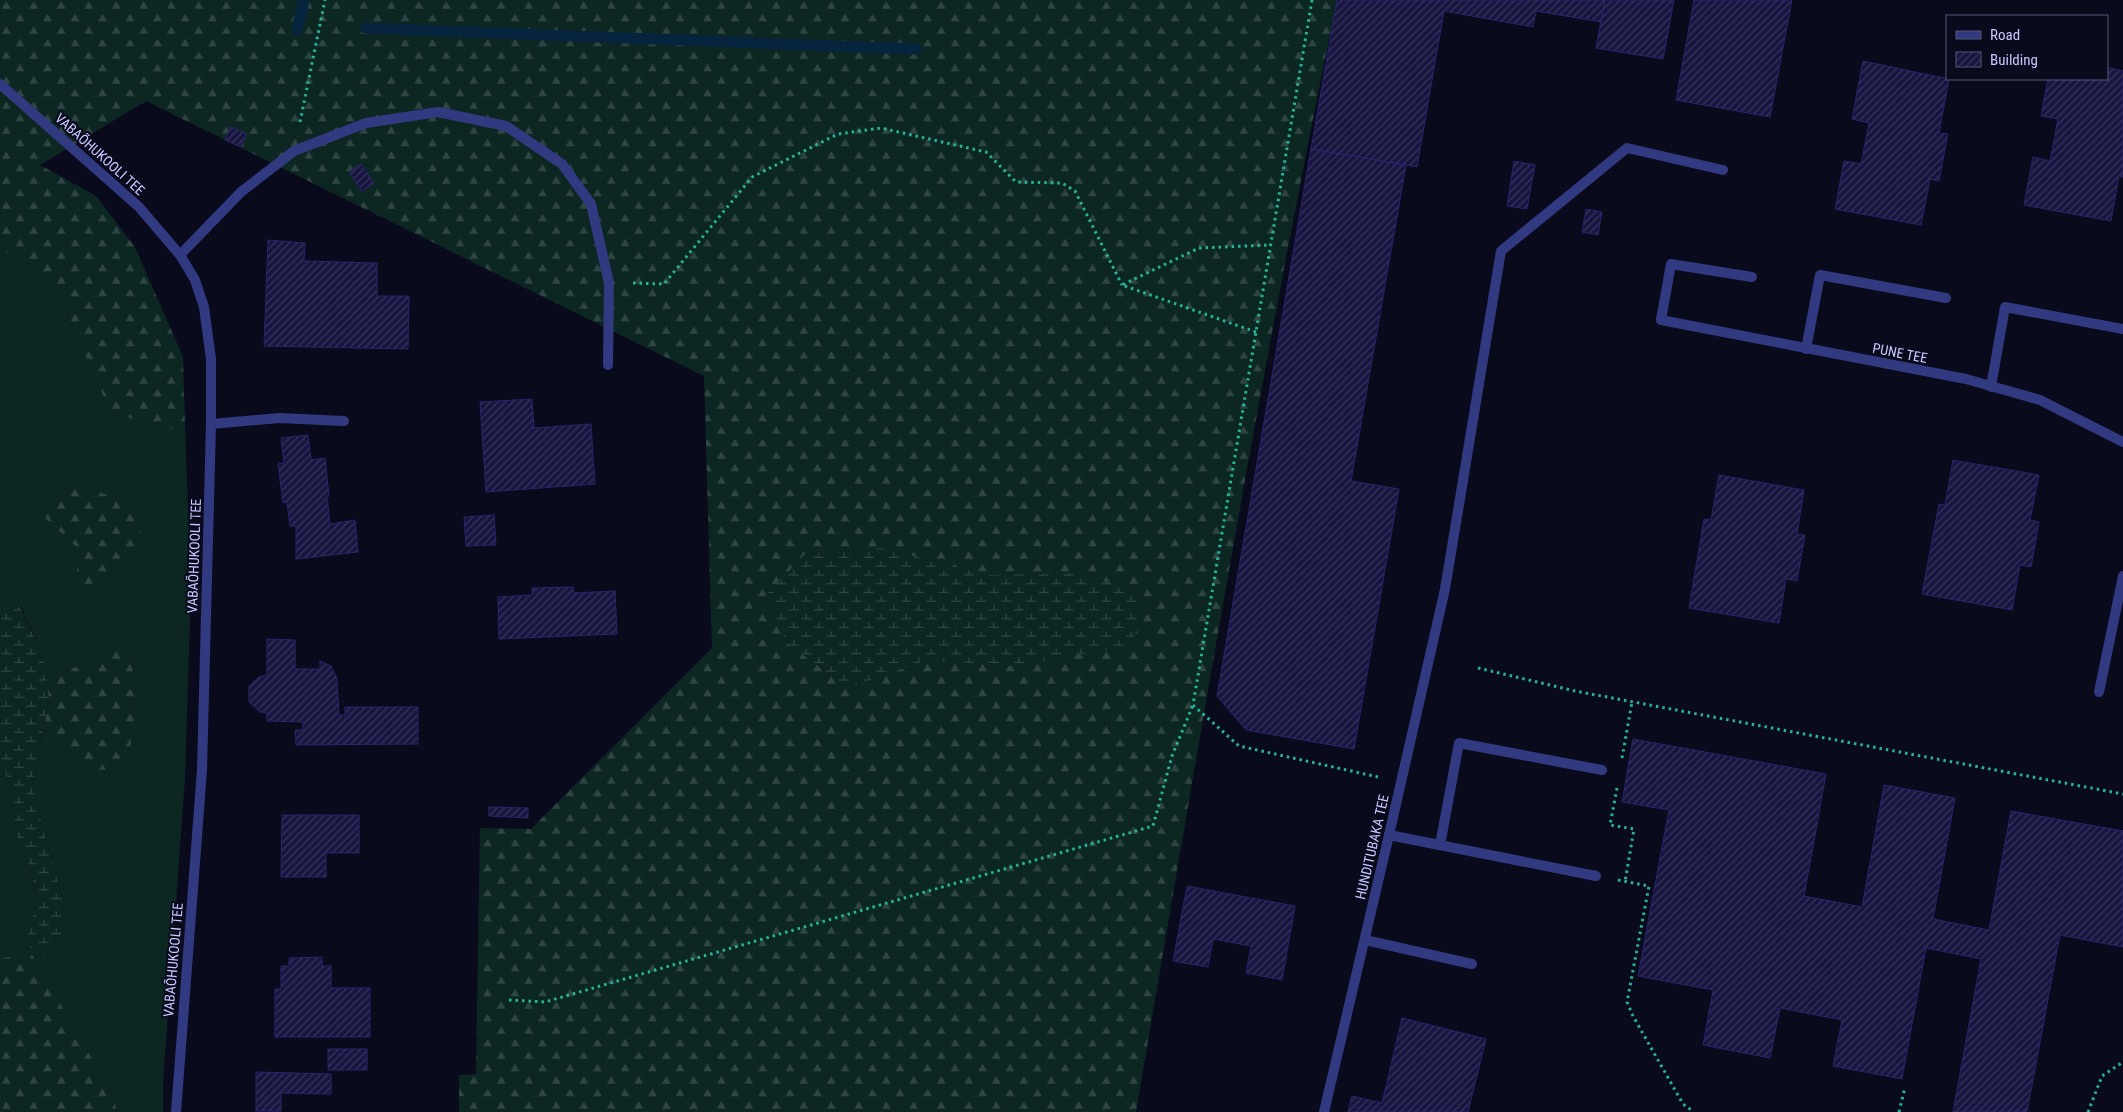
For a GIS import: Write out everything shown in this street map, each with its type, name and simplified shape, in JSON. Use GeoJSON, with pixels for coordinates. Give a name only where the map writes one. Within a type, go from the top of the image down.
{"type":"FeatureCollection","features":[{"type":"Feature","properties":{"kind":"street","name":"VABAÕHUKOOLI TEE"},"geometry":{"type":"LineString","coordinates":[[0,84],[139,207],[180,255],[195,280],[204,307],[211,359],[211,424],[202,770],[176,1112]]}},
{"type":"Feature","properties":{"kind":"street"},"geometry":{"type":"LineString","coordinates":[[180,255],[241,192],[294,151],[366,123],[438,112],[506,126],[562,164],[591,204],[610,283],[608,365]]}},
{"type":"Feature","properties":{"kind":"street","name":"HUNDITUBAKA TEE"},"geometry":{"type":"LineString","coordinates":[[1324,1112],[1445,589],[1501,251],[1627,148],[1724,170]]}},
{"type":"Feature","properties":{"kind":"street","name":"PUNE TEE"},"geometry":{"type":"LineString","coordinates":[[1752,277],[1671,264],[1661,320],[1966,379],[2040,400],[2123,442]]}},
{"type":"Feature","properties":{"kind":"street"},"geometry":{"type":"LineString","coordinates":[[1806,349],[1820,275],[1946,298]]}},
{"type":"Feature","properties":{"kind":"street"},"geometry":{"type":"LineString","coordinates":[[1991,387],[2005,307],[2123,329]]}},
{"type":"Feature","properties":{"kind":"street"},"geometry":{"type":"LineString","coordinates":[[211,424],[278,418],[344,421]]}},
{"type":"Feature","properties":{"kind":"street"},"geometry":{"type":"LineString","coordinates":[[2099,692],[2123,576]]}},
{"type":"Feature","properties":{"kind":"street"},"geometry":{"type":"LineString","coordinates":[[1440,845],[1460,743],[1602,770]]}},
{"type":"Feature","properties":{"kind":"street"},"geometry":{"type":"LineString","coordinates":[[1389,835],[1596,876]]}},
{"type":"Feature","properties":{"kind":"street"},"geometry":{"type":"LineString","coordinates":[[1364,940],[1472,964]]}},
{"type":"Feature","properties":{"kind":"path"},"geometry":{"type":"LineString","coordinates":[[294,151],[325,0]]}},
{"type":"Feature","properties":{"kind":"path"},"geometry":{"type":"LineString","coordinates":[[509,1000],[545,1002],[1153,826],[1172,756],[1193,705],[1312,0]]}},
{"type":"Feature","properties":{"kind":"path"},"geometry":{"type":"LineString","coordinates":[[610,283],[664,284],[752,177],[838,134],[881,128],[986,152],[1016,182],[1062,182],[1076,191],[1122,285],[1256,332]]}},
{"type":"Feature","properties":{"kind":"path"},"geometry":{"type":"LineString","coordinates":[[1122,285],[1199,248],[1271,246]]}},
{"type":"Feature","properties":{"kind":"path"},"geometry":{"type":"LineString","coordinates":[[1478,668],[1575,691],[2123,794]]}},
{"type":"Feature","properties":{"kind":"path"},"geometry":{"type":"LineString","coordinates":[[1621,765],[1632,702]]}},
{"type":"Feature","properties":{"kind":"path"},"geometry":{"type":"LineString","coordinates":[[1193,705],[1239,746],[1401,782]]}},
{"type":"Feature","properties":{"kind":"path"},"geometry":{"type":"LineString","coordinates":[[1618,782],[1610,825],[1634,829],[1625,882]]}},
{"type":"Feature","properties":{"kind":"path"},"geometry":{"type":"LineString","coordinates":[[1596,876],[1649,886],[1627,1002],[1683,1104],[1694,1112]]}},
{"type":"Feature","properties":{"kind":"path"},"geometry":{"type":"LineString","coordinates":[[2088,1112],[2102,1076],[2123,1062]]}},
{"type":"Feature","properties":{"kind":"path"},"geometry":{"type":"LineString","coordinates":[[1899,1112],[1904,1087]]}},
{"type":"Feature","properties":{"kind":"green space"},"geometry":{"type":"Polygon","coordinates":[[[0,0],[1337,0],[1282,277],[1207,694],[1136,1112],[459,1112],[459,1075],[476,1074],[480,828],[531,829],[712,648],[704,376],[146,101],[40,165],[96,196],[135,247],[183,357],[185,427],[167,429],[110,412],[59,295],[0,248],[0,61],[2,60],[0,58],[0,0]]]}},
{"type":"Feature","properties":{"kind":"green space"},"geometry":{"type":"Polygon","coordinates":[[[0,248],[59,295],[110,412],[167,428],[185,427],[191,586],[185,778],[163,1083],[163,1112],[117,1112],[113,1095],[32,956],[0,958],[0,765],[8,779],[18,840],[24,849],[38,901],[26,939],[61,939],[63,900],[43,829],[33,784],[44,727],[60,750],[114,649],[76,667],[45,676],[42,653],[21,607],[0,603],[0,248]],[[80,550],[74,586],[101,590],[80,550]]]}},
{"type":"Feature","properties":{"kind":"green space"},"geometry":{"type":"Polygon","coordinates":[[[71,483],[119,499],[142,515],[141,533],[123,568],[101,590],[74,586],[80,550],[46,519],[46,498],[71,483]]]}},
{"type":"Feature","properties":{"kind":"green space"},"geometry":{"type":"Polygon","coordinates":[[[881,548],[989,575],[1080,573],[1139,593],[1140,622],[1130,646],[1014,666],[927,660],[849,688],[786,643],[768,593],[805,554],[881,548]]]}},
{"type":"Feature","properties":{"kind":"green space"},"geometry":{"type":"Polygon","coordinates":[[[0,603],[20,607],[42,653],[49,700],[33,784],[43,829],[63,900],[61,939],[44,956],[30,947],[26,939],[38,900],[24,849],[18,840],[8,779],[0,765],[0,603]]]}},
{"type":"Feature","properties":{"kind":"green space"},"geometry":{"type":"Polygon","coordinates":[[[114,649],[128,653],[137,687],[128,769],[91,770],[60,750],[44,727],[49,700],[45,676],[76,667],[114,649]]]}},
{"type":"Feature","properties":{"kind":"green space"},"geometry":{"type":"Polygon","coordinates":[[[32,955],[113,1095],[117,1112],[0,1112],[0,958],[32,955]]]}},
{"type":"Feature","properties":{"kind":"building"},"geometry":{"type":"Polygon","coordinates":[[[1337,0],[1605,0],[1601,22],[1536,11],[1533,27],[1444,11],[1417,167],[1311,149],[1337,0]]]}},
{"type":"Feature","properties":{"kind":"building"},"geometry":{"type":"Polygon","coordinates":[[[1605,0],[1674,0],[1663,59],[1596,48],[1605,0]]]}},
{"type":"Feature","properties":{"kind":"building"},"geometry":{"type":"Polygon","coordinates":[[[1694,0],[1792,0],[1770,117],[1676,100],[1694,0]]]}},
{"type":"Feature","properties":{"kind":"building"},"geometry":{"type":"Polygon","coordinates":[[[1863,61],[1949,80],[1939,133],[1948,134],[1939,181],[1930,179],[1921,225],[1835,209],[1844,161],[1861,164],[1869,123],[1852,119],[1863,61]]]}},
{"type":"Feature","properties":{"kind":"building"},"geometry":{"type":"Polygon","coordinates":[[[2108,67],[2123,71],[2123,177],[2119,176],[2111,221],[2024,205],[2033,157],[2050,161],[2058,119],[2041,116],[2048,80],[2108,80],[2108,67]]]}},
{"type":"Feature","properties":{"kind":"building"},"geometry":{"type":"Polygon","coordinates":[[[230,127],[246,133],[241,147],[225,140],[230,127]]]}},
{"type":"Feature","properties":{"kind":"building"},"geometry":{"type":"Polygon","coordinates":[[[1311,149],[1406,165],[1351,481],[1399,489],[1354,749],[1246,730],[1217,696],[1311,149]]]}},
{"type":"Feature","properties":{"kind":"building"},"geometry":{"type":"Polygon","coordinates":[[[1514,161],[1535,165],[1527,209],[1507,206],[1514,161]]]}},
{"type":"Feature","properties":{"kind":"building"},"geometry":{"type":"Polygon","coordinates":[[[361,164],[374,183],[362,191],[349,172],[361,164]]]}},
{"type":"Feature","properties":{"kind":"building"},"geometry":{"type":"Polygon","coordinates":[[[1586,209],[1602,212],[1598,235],[1582,232],[1586,209]]]}},
{"type":"Feature","properties":{"kind":"building"},"geometry":{"type":"Polygon","coordinates":[[[268,240],[305,243],[304,261],[377,263],[377,296],[409,296],[408,349],[264,346],[268,240]]]}},
{"type":"Feature","properties":{"kind":"building"},"geometry":{"type":"Polygon","coordinates":[[[532,399],[534,428],[591,424],[595,484],[486,492],[480,402],[532,399]]]}},
{"type":"Feature","properties":{"kind":"building"},"geometry":{"type":"Polygon","coordinates":[[[308,435],[311,460],[325,458],[330,524],[355,520],[358,552],[296,559],[296,526],[290,526],[287,502],[283,503],[278,464],[284,463],[281,438],[308,435]]]}},
{"type":"Feature","properties":{"kind":"building"},"geometry":{"type":"Polygon","coordinates":[[[1953,460],[2039,475],[2030,520],[2039,522],[2031,567],[2020,565],[2012,610],[1922,594],[1939,504],[1945,505],[1953,460]]]}},
{"type":"Feature","properties":{"kind":"building"},"geometry":{"type":"Polygon","coordinates":[[[1719,475],[1804,490],[1797,534],[1805,535],[1797,581],[1786,579],[1779,623],[1689,608],[1704,519],[1711,520],[1719,475]]]}},
{"type":"Feature","properties":{"kind":"building"},"geometry":{"type":"Polygon","coordinates":[[[494,515],[496,545],[466,546],[464,517],[494,515]]]}},
{"type":"Feature","properties":{"kind":"building"},"geometry":{"type":"Polygon","coordinates":[[[573,587],[574,593],[615,591],[617,634],[499,639],[498,597],[532,595],[532,588],[573,587]]]}},
{"type":"Feature","properties":{"kind":"building"},"geometry":{"type":"Polygon","coordinates":[[[267,639],[295,640],[295,669],[320,669],[320,661],[331,666],[337,679],[339,715],[345,715],[345,707],[418,707],[418,744],[296,745],[295,730],[303,730],[303,722],[267,721],[267,713],[260,712],[249,702],[249,686],[259,677],[267,675],[267,639]]]}},
{"type":"Feature","properties":{"kind":"building"},"geometry":{"type":"Polygon","coordinates":[[[1633,739],[1826,774],[1804,896],[1862,907],[1884,785],[1955,798],[1933,919],[1989,930],[2011,811],[2123,831],[2123,947],[2060,935],[2027,1112],[1953,1112],[1981,959],[1926,948],[1902,1079],[1833,1066],[1842,1020],[1780,1008],[1770,1058],[1703,1045],[1713,990],[1638,976],[1669,810],[1622,802],[1633,739]]]}},
{"type":"Feature","properties":{"kind":"building"},"geometry":{"type":"Polygon","coordinates":[[[489,807],[528,808],[528,818],[489,816],[489,807]]]}},
{"type":"Feature","properties":{"kind":"building"},"geometry":{"type":"Polygon","coordinates":[[[282,815],[359,815],[359,853],[326,853],[326,877],[281,877],[282,815]]]}},
{"type":"Feature","properties":{"kind":"building"},"geometry":{"type":"Polygon","coordinates":[[[1187,886],[1295,906],[1282,980],[1246,973],[1251,946],[1213,939],[1208,967],[1173,961],[1187,886]]]}},
{"type":"Feature","properties":{"kind":"building"},"geometry":{"type":"Polygon","coordinates":[[[322,957],[322,966],[331,966],[331,988],[370,988],[370,1037],[275,1037],[275,989],[281,989],[281,966],[289,966],[289,958],[322,957]]]}},
{"type":"Feature","properties":{"kind":"building"},"geometry":{"type":"Polygon","coordinates":[[[1402,1018],[1486,1039],[1468,1112],[1348,1112],[1352,1096],[1382,1103],[1402,1018]]]}},
{"type":"Feature","properties":{"kind":"building"},"geometry":{"type":"Polygon","coordinates":[[[328,1049],[367,1049],[367,1070],[328,1070],[328,1049]]]}},
{"type":"Feature","properties":{"kind":"building"},"geometry":{"type":"Polygon","coordinates":[[[256,1072],[331,1074],[331,1094],[281,1093],[281,1111],[256,1111],[256,1072]]]}},
{"type":"Feature","properties":{"kind":"waterway"},"geometry":{"type":"LineString","coordinates":[[297,30],[304,0]]}},
{"type":"Feature","properties":{"kind":"waterway"},"geometry":{"type":"LineString","coordinates":[[365,28],[916,49]]}}]}
